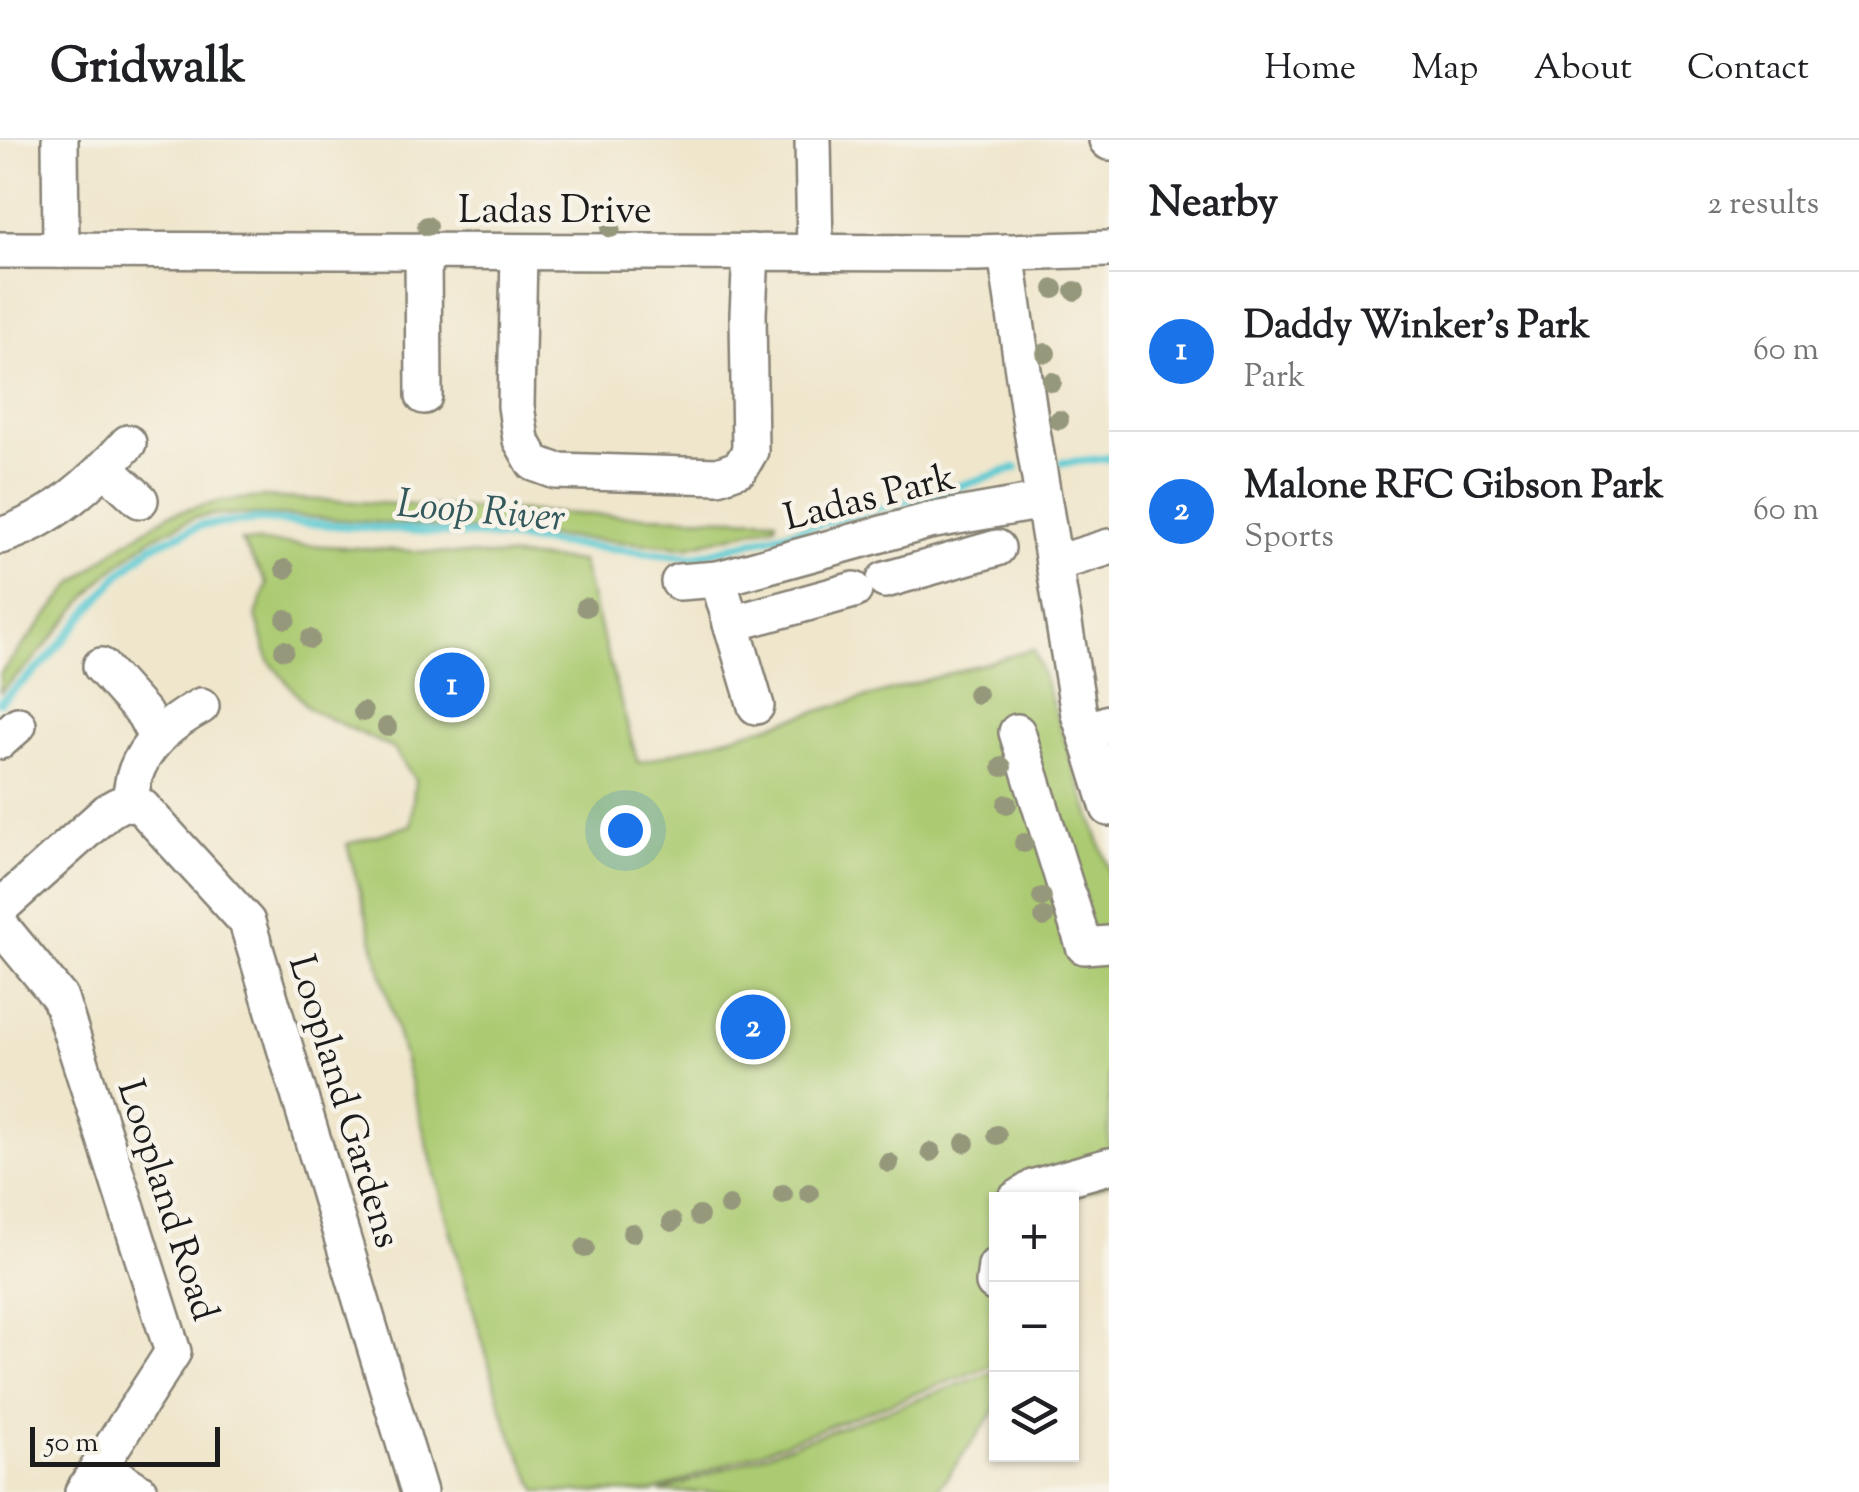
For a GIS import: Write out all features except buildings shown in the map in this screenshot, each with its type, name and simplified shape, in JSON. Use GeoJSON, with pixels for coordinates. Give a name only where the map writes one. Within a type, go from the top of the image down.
{"type":"FeatureCollection","features":[{"type":"Feature","properties":{"kind":"street"},"geometry":{"type":"LineString","coordinates":[[60,140],[61,250]]}},
{"type":"Feature","properties":{"kind":"street"},"geometry":{"type":"LineString","coordinates":[[813,140],[815,252]]}},
{"type":"Feature","properties":{"kind":"street","name":"Ladas Drive"},"geometry":{"type":"LineString","coordinates":[[0,250],[1109,249]]}},
{"type":"Feature","properties":{"kind":"street"},"geometry":{"type":"LineString","coordinates":[[423,250],[424,396]]}},
{"type":"Feature","properties":{"kind":"street"},"geometry":{"type":"LineString","coordinates":[[519,252],[516,406],[521,440],[534,462],[556,470],[718,476],[740,468],[750,451],[748,314],[752,252]]}},
{"type":"Feature","properties":{"kind":"street"},"geometry":{"type":"LineString","coordinates":[[1006,252],[1054,564],[1109,808]]}},
{"type":"Feature","properties":{"kind":"street"},"geometry":{"type":"LineString","coordinates":[[0,536],[51,512],[117,456],[140,500]]}},
{"type":"Feature","properties":{"kind":"street","name":"Ladas Park"},"geometry":{"type":"LineString","coordinates":[[679,582],[718,579],[930,520],[1043,501]]}},
{"type":"Feature","properties":{"kind":"street"},"geometry":{"type":"LineString","coordinates":[[930,520],[943,564]]}},
{"type":"Feature","properties":{"kind":"street"},"geometry":{"type":"LineString","coordinates":[[1054,564],[1109,547]]}},
{"type":"Feature","properties":{"kind":"street"},"geometry":{"type":"LineString","coordinates":[[730,624],[998,548]]}},
{"type":"Feature","properties":{"kind":"street"},"geometry":{"type":"LineString","coordinates":[[718,579],[756,706]]}},
{"type":"Feature","properties":{"kind":"street"},"geometry":{"type":"LineString","coordinates":[[101,666],[144,714],[156,737]]}},
{"type":"Feature","properties":{"kind":"street"},"geometry":{"type":"LineString","coordinates":[[1,923],[2,906],[119,807],[156,737],[177,718],[201,706]]}},
{"type":"Feature","properties":{"kind":"street"},"geometry":{"type":"LineString","coordinates":[[1016,732],[1084,946],[1109,944]]}},
{"type":"Feature","properties":{"kind":"street","name":"Loopland Gardens"},"geometry":{"type":"LineString","coordinates":[[119,807],[142,806],[247,922],[419,1492]]}},
{"type":"Feature","properties":{"kind":"street","name":"Loopland Road"},"geometry":{"type":"LineString","coordinates":[[1,923],[60,998],[174,1352],[91,1479]]}},
{"type":"Feature","properties":{"kind":"street"},"geometry":{"type":"LineString","coordinates":[[1026,1192],[1035,1186],[1109,1166]]}},
{"type":"Feature","properties":{"kind":"street"},"geometry":{"type":"LineString","coordinates":[[91,1479],[140,1492]]}},
{"type":"Feature","properties":{"kind":"green space"},"geometry":{"type":"Polygon","coordinates":[[[263,497],[595,515],[776,519],[775,525],[687,547],[294,516],[217,514],[194,518],[150,539],[105,576],[31,663],[0,692],[0,674],[73,584],[117,548],[170,514],[221,501],[263,497]]]}},
{"type":"Feature","properties":{"kind":"green space"},"geometry":{"type":"Polygon","coordinates":[[[241,541],[581,561],[638,763],[1034,649],[1109,870],[1109,1184],[1079,1195],[989,1192],[989,1367],[652,1492],[538,1492],[507,1425],[450,1230],[347,844],[411,825],[415,780],[394,749],[309,709],[269,661],[256,616],[267,584],[241,541]]]}},
{"type":"Feature","properties":{"kind":"green space"},"geometry":{"type":"Polygon","coordinates":[[[989,1374],[989,1419],[936,1492],[660,1492],[989,1374]]]}},
{"type":"Feature","properties":{"kind":"waterway","name":"Loop River"},"geometry":{"type":"LineString","coordinates":[[1062,463],[1109,458]]}},
{"type":"Feature","properties":{"kind":"waterway","name":"Loop River"},"geometry":{"type":"LineString","coordinates":[[0,702],[43,664],[120,574],[152,546],[202,525],[260,520],[473,535],[692,557],[932,495],[1016,468]]}},
{"type":"Feature","properties":{"kind":"place","name":"Daddy Winker's Park"},"geometry":{"type":"Point","coordinates":[452,685]}},
{"type":"Feature","properties":{"kind":"place","name":"Malone RFC Gibson Park"},"geometry":{"type":"Point","coordinates":[753,1027]}}]}
